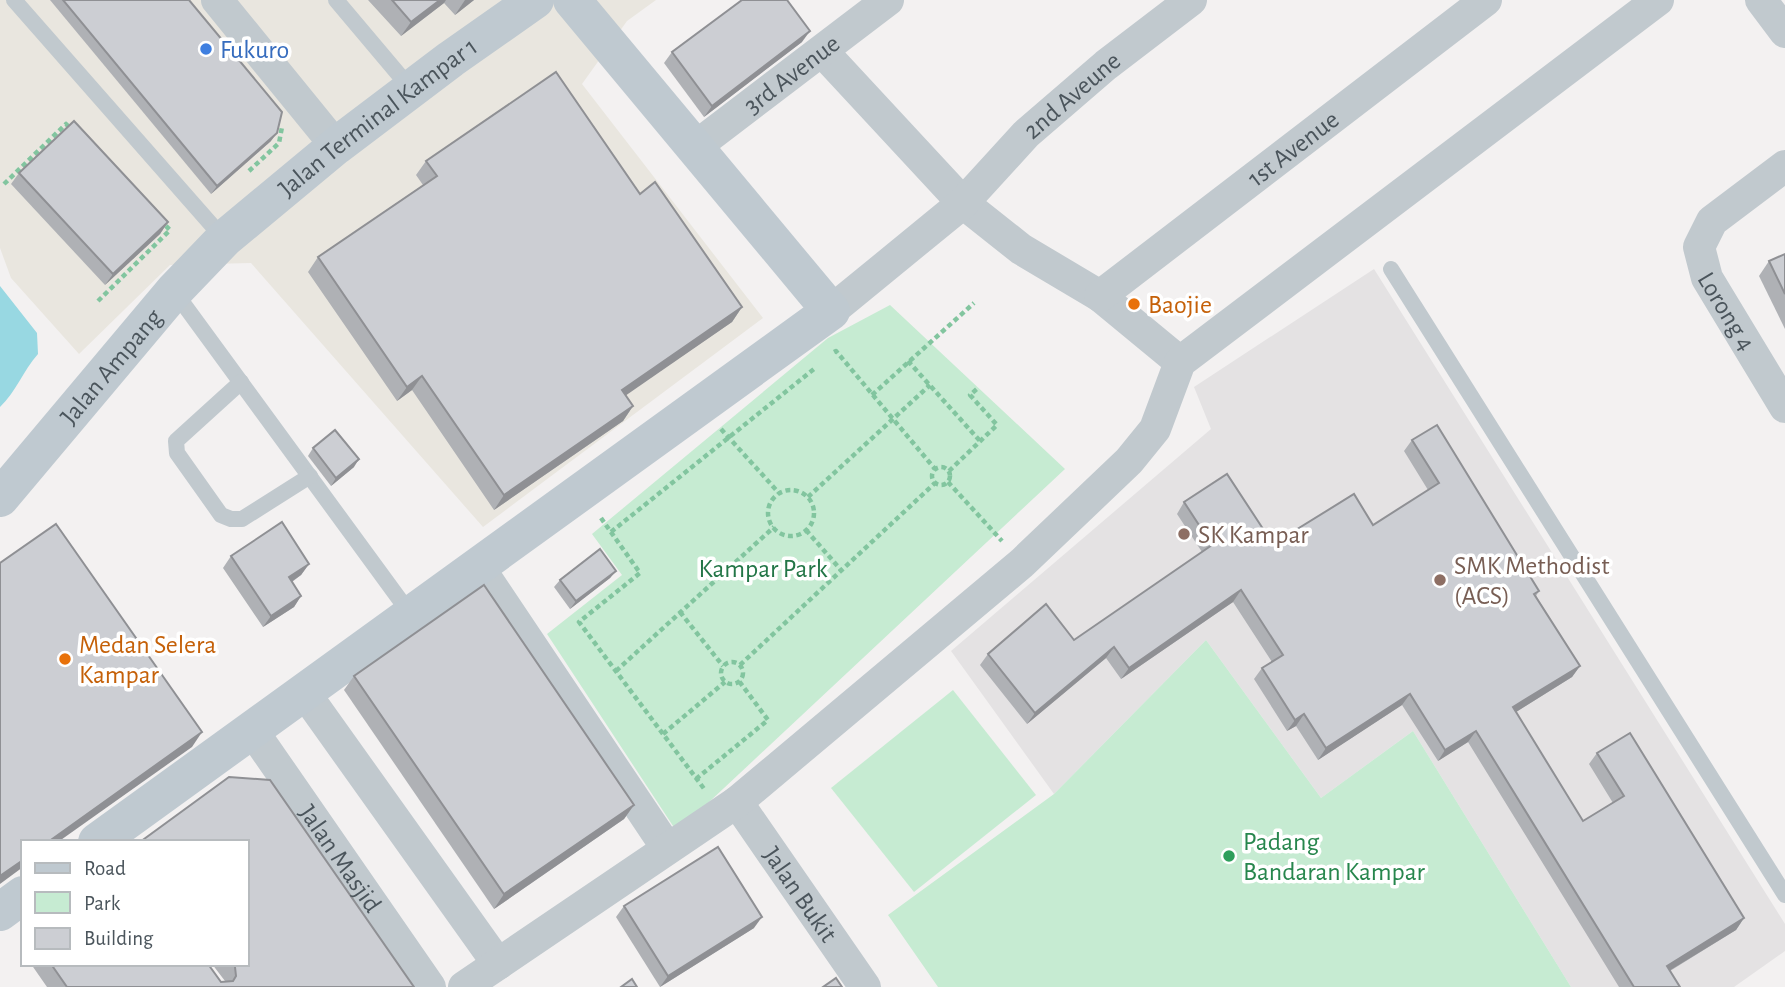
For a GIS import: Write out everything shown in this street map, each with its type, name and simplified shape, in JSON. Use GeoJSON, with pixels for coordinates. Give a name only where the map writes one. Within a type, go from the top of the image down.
{"type":"FeatureCollection","features":[{"type":"Feature","properties":{"kind":"street"},"geometry":{"type":"LineString","coordinates":[[217,0],[335,146]]}},
{"type":"Feature","properties":{"kind":"street"},"geometry":{"type":"LineString","coordinates":[[107,839],[304,692],[831,311],[572,0]]}},
{"type":"Feature","properties":{"kind":"street","name":"3rd Avenue"},"geometry":{"type":"LineString","coordinates":[[695,147],[888,0]]}},
{"type":"Feature","properties":{"kind":"street","name":"2nd Aveune"},"geometry":{"type":"LineString","coordinates":[[831,311],[962,203],[1026,134],[1106,65],[1191,0]]}},
{"type":"Feature","properties":{"kind":"street","name":"1st Avenue"},"geometry":{"type":"LineString","coordinates":[[1100,296],[1486,0]]}},
{"type":"Feature","properties":{"kind":"street"},"geometry":{"type":"LineString","coordinates":[[464,987],[729,807],[1021,563],[1129,461],[1155,429],[1180,362],[1658,0]]}},
{"type":"Feature","properties":{"kind":"street"},"geometry":{"type":"LineString","coordinates":[[1761,0],[1785,32]]}},
{"type":"Feature","properties":{"kind":"street","name":"Jalan Terminal Kampar 1"},"geometry":{"type":"LineString","coordinates":[[223,239],[335,146],[533,1]]}},
{"type":"Feature","properties":{"kind":"street"},"geometry":{"type":"LineString","coordinates":[[822,51],[962,203],[1021,248],[1100,296],[1180,362]]}},
{"type":"Feature","properties":{"kind":"street","name":"Lorong 4"},"geometry":{"type":"LineString","coordinates":[[1785,166],[1712,221],[1699,247],[1707,278],[1785,407]]}},
{"type":"Feature","properties":{"kind":"street","name":"Jalan Ampang"},"geometry":{"type":"LineString","coordinates":[[0,498],[174,291],[223,239]]}},
{"type":"Feature","properties":{"kind":"street"},"geometry":{"type":"LineString","coordinates":[[478,566],[667,848]]}},
{"type":"Feature","properties":{"kind":"street"},"geometry":{"type":"LineString","coordinates":[[304,692],[498,964]]}},
{"type":"Feature","properties":{"kind":"street","name":"Jalan Masjid"},"geometry":{"type":"LineString","coordinates":[[252,730],[430,987]]}},
{"type":"Feature","properties":{"kind":"street","name":"Jalan Bukit"},"geometry":{"type":"LineString","coordinates":[[729,807],[865,987]]}},
{"type":"Feature","properties":{"kind":"street"},"geometry":{"type":"LineString","coordinates":[[0,912],[21,896]]}},
{"type":"Feature","properties":{"kind":"lane"},"geometry":{"type":"LineString","coordinates":[[14,0],[223,239]]}},
{"type":"Feature","properties":{"kind":"lane"},"geometry":{"type":"LineString","coordinates":[[335,0],[411,89]]}},
{"type":"Feature","properties":{"kind":"lane"},"geometry":{"type":"LineString","coordinates":[[1391,269],[1785,895]]}},
{"type":"Feature","properties":{"kind":"lane"},"geometry":{"type":"LineString","coordinates":[[174,291],[411,615]]}},
{"type":"Feature","properties":{"kind":"lane"},"geometry":{"type":"LineString","coordinates":[[241,383],[176,441],[177,453],[221,515],[242,519],[310,476]]}},
{"type":"Feature","properties":{"kind":"path"},"geometry":{"type":"LineString","coordinates":[[241,179],[279,143],[283,118]]}},
{"type":"Feature","properties":{"kind":"path"},"geometry":{"type":"LineString","coordinates":[[4,184],[66,124],[75,134]]}},
{"type":"Feature","properties":{"kind":"path"},"geometry":{"type":"LineString","coordinates":[[98,302],[170,230],[161,220]]}},
{"type":"Feature","properties":{"kind":"path"},"geometry":{"type":"LineString","coordinates":[[872,395],[974,303]]}},
{"type":"Feature","properties":{"kind":"path"},"geometry":{"type":"LineString","coordinates":[[825,359],[836,351],[935,469]]}},
{"type":"Feature","properties":{"kind":"path"},"geometry":{"type":"LineString","coordinates":[[908,361],[980,441]]}},
{"type":"Feature","properties":{"kind":"path"},"geometry":{"type":"LineString","coordinates":[[611,532],[814,368]]}},
{"type":"Feature","properties":{"kind":"path"},"geometry":{"type":"LineString","coordinates":[[808,497],[930,385]]}},
{"type":"Feature","properties":{"kind":"path"},"geometry":{"type":"LineString","coordinates":[[948,471],[997,425],[970,395],[978,388]]}},
{"type":"Feature","properties":{"kind":"path"},"geometry":{"type":"LineString","coordinates":[[700,406],[779,493]]}},
{"type":"Feature","properties":{"kind":"path"},"geometry":{"type":"LineString","coordinates":[[935,469],[944,467],[951,476],[943,485],[935,483]]}},
{"type":"Feature","properties":{"kind":"path"},"geometry":{"type":"LineString","coordinates":[[935,469],[932,475],[935,483]]}},
{"type":"Feature","properties":{"kind":"path"},"geometry":{"type":"LineString","coordinates":[[948,482],[1021,563]]}},
{"type":"Feature","properties":{"kind":"path"},"geometry":{"type":"LineString","coordinates":[[740,665],[935,483]]}},
{"type":"Feature","properties":{"kind":"path"},"geometry":{"type":"LineString","coordinates":[[794,490],[808,497],[814,518],[806,530],[793,536],[774,527],[768,513],[769,505],[779,493],[794,490]]}},
{"type":"Feature","properties":{"kind":"path"},"geometry":{"type":"LineString","coordinates":[[582,491],[640,573],[579,622],[696,779],[729,807]]}},
{"type":"Feature","properties":{"kind":"path"},"geometry":{"type":"LineString","coordinates":[[616,671],[774,527]]}},
{"type":"Feature","properties":{"kind":"path"},"geometry":{"type":"LineString","coordinates":[[806,530],[841,570]]}},
{"type":"Feature","properties":{"kind":"path"},"geometry":{"type":"LineString","coordinates":[[680,612],[723,666]]}},
{"type":"Feature","properties":{"kind":"path"},"geometry":{"type":"LineString","coordinates":[[725,682],[721,672],[723,666],[733,662],[740,665]]}},
{"type":"Feature","properties":{"kind":"path"},"geometry":{"type":"LineString","coordinates":[[725,682],[732,684],[739,681],[743,675],[740,665]]}},
{"type":"Feature","properties":{"kind":"path"},"geometry":{"type":"LineString","coordinates":[[696,779],[768,720],[739,681]]}},
{"type":"Feature","properties":{"kind":"path"},"geometry":{"type":"LineString","coordinates":[[663,734],[725,682]]}},
{"type":"Feature","properties":{"kind":"shaded area"},"geometry":{"type":"Polygon","coordinates":[[[0,0],[656,0],[627,21],[582,84],[763,318],[483,527],[251,263],[170,265],[79,354],[11,278],[0,248],[0,0]]]}},
{"type":"Feature","properties":{"kind":"shaded area","name":"SMK Methodist (ACS)"},"geometry":{"type":"Polygon","coordinates":[[[1374,269],[1785,924],[1785,951],[1734,987],[1571,987],[1413,731],[1321,798],[1206,640],[1054,794],[951,651],[1211,429],[1194,387],[1374,269]]]}},
{"type":"Feature","properties":{"kind":"green space","name":"Kampar Park"},"geometry":{"type":"Polygon","coordinates":[[[890,305],[1065,469],[677,832],[547,634],[622,575],[592,534],[828,338],[890,305]]]}},
{"type":"Feature","properties":{"kind":"green space","name":"Padang Bandaran Kampar"},"geometry":{"type":"Polygon","coordinates":[[[1206,640],[1321,798],[1413,731],[1571,987],[938,987],[888,915],[1054,794],[1206,640]]]}},
{"type":"Feature","properties":{"kind":"green space"},"geometry":{"type":"Polygon","coordinates":[[[953,690],[1036,795],[914,892],[831,788],[953,690]]]}},
{"type":"Feature","properties":{"kind":"water"},"geometry":{"type":"Polygon","coordinates":[[[0,286],[37,333],[38,354],[0,407],[0,286]]]}},
{"type":"Feature","properties":{"kind":"building"},"geometry":{"type":"Polygon","coordinates":[[[63,0],[189,0],[282,112],[277,133],[217,186],[63,0]]]}},
{"type":"Feature","properties":{"kind":"building"},"geometry":{"type":"Polygon","coordinates":[[[392,0],[440,0],[411,22],[392,0]]]}},
{"type":"Feature","properties":{"kind":"building"},"geometry":{"type":"Polygon","coordinates":[[[742,0],[787,0],[810,31],[712,106],[672,52],[742,0]]]}},
{"type":"Feature","properties":{"kind":"building"},"geometry":{"type":"Polygon","coordinates":[[[556,72],[640,194],[655,182],[742,307],[622,390],[633,406],[504,495],[422,376],[407,387],[318,257],[437,176],[426,161],[556,72]]]}},
{"type":"Feature","properties":{"kind":"building"},"geometry":{"type":"Polygon","coordinates":[[[74,121],[168,222],[113,274],[19,173],[74,121]]]}},
{"type":"Feature","properties":{"kind":"building"},"geometry":{"type":"Polygon","coordinates":[[[1785,254],[1785,294],[1769,261],[1785,254]]]}},
{"type":"Feature","properties":{"kind":"building"},"geometry":{"type":"Polygon","coordinates":[[[1437,425],[1539,591],[1534,594],[1580,666],[1513,707],[1583,821],[1624,796],[1597,753],[1630,733],[1744,918],[1667,966],[1680,987],[1634,987],[1476,731],[1445,750],[1410,694],[1326,748],[1304,714],[1295,720],[1262,668],[1283,655],[1241,590],[1129,668],[1114,647],[1035,713],[988,654],[1046,604],[1074,640],[1212,545],[1184,502],[1227,474],[1273,544],[1354,494],[1373,525],[1439,483],[1412,440],[1437,425]]]}},
{"type":"Feature","properties":{"kind":"building"},"geometry":{"type":"Polygon","coordinates":[[[335,430],[359,459],[336,478],[313,448],[335,430]]]}},
{"type":"Feature","properties":{"kind":"building"},"geometry":{"type":"Polygon","coordinates":[[[282,522],[309,564],[289,577],[301,596],[271,616],[231,556],[282,522]]]}},
{"type":"Feature","properties":{"kind":"building","name":"Medan Selera Kampar"},"geometry":{"type":"Polygon","coordinates":[[[56,524],[202,732],[51,840],[21,840],[21,861],[0,876],[0,563],[56,524]]]}},
{"type":"Feature","properties":{"kind":"building"},"geometry":{"type":"Polygon","coordinates":[[[600,549],[616,571],[576,601],[560,580],[600,549]]]}},
{"type":"Feature","properties":{"kind":"building"},"geometry":{"type":"Polygon","coordinates":[[[484,585],[634,805],[504,894],[354,676],[484,585]]]}},
{"type":"Feature","properties":{"kind":"building"},"geometry":{"type":"Polygon","coordinates":[[[229,777],[270,780],[414,987],[67,987],[52,966],[209,966],[221,982],[233,981],[236,976],[234,966],[248,966],[248,840],[143,840],[229,777]]]}},
{"type":"Feature","properties":{"kind":"building"},"geometry":{"type":"Polygon","coordinates":[[[718,847],[762,917],[668,976],[624,906],[718,847]]]}},
{"type":"Feature","properties":{"kind":"building"},"geometry":{"type":"Polygon","coordinates":[[[836,978],[842,987],[823,987],[836,978]]]}},
{"type":"Feature","properties":{"kind":"building"},"geometry":{"type":"Polygon","coordinates":[[[632,979],[637,987],[621,987],[632,979]]]}},
{"type":"Feature","properties":{"kind":"place","name":"Fukuro"},"geometry":{"type":"Point","coordinates":[206,49]}},
{"type":"Feature","properties":{"kind":"place","name":"Baojie"},"geometry":{"type":"Point","coordinates":[1134,304]}},
{"type":"Feature","properties":{"kind":"place","name":"SK Kampar"},"geometry":{"type":"Point","coordinates":[1184,534]}},
{"type":"Feature","properties":{"kind":"place","name":"SMK Methodist (ACS)"},"geometry":{"type":"Point","coordinates":[1440,580]}},
{"type":"Feature","properties":{"kind":"place","name":"Medan Selera Kampar"},"geometry":{"type":"Point","coordinates":[65,659]}},
{"type":"Feature","properties":{"kind":"place","name":"Padang Bandaran Kampar"},"geometry":{"type":"Point","coordinates":[1229,856]}}]}
